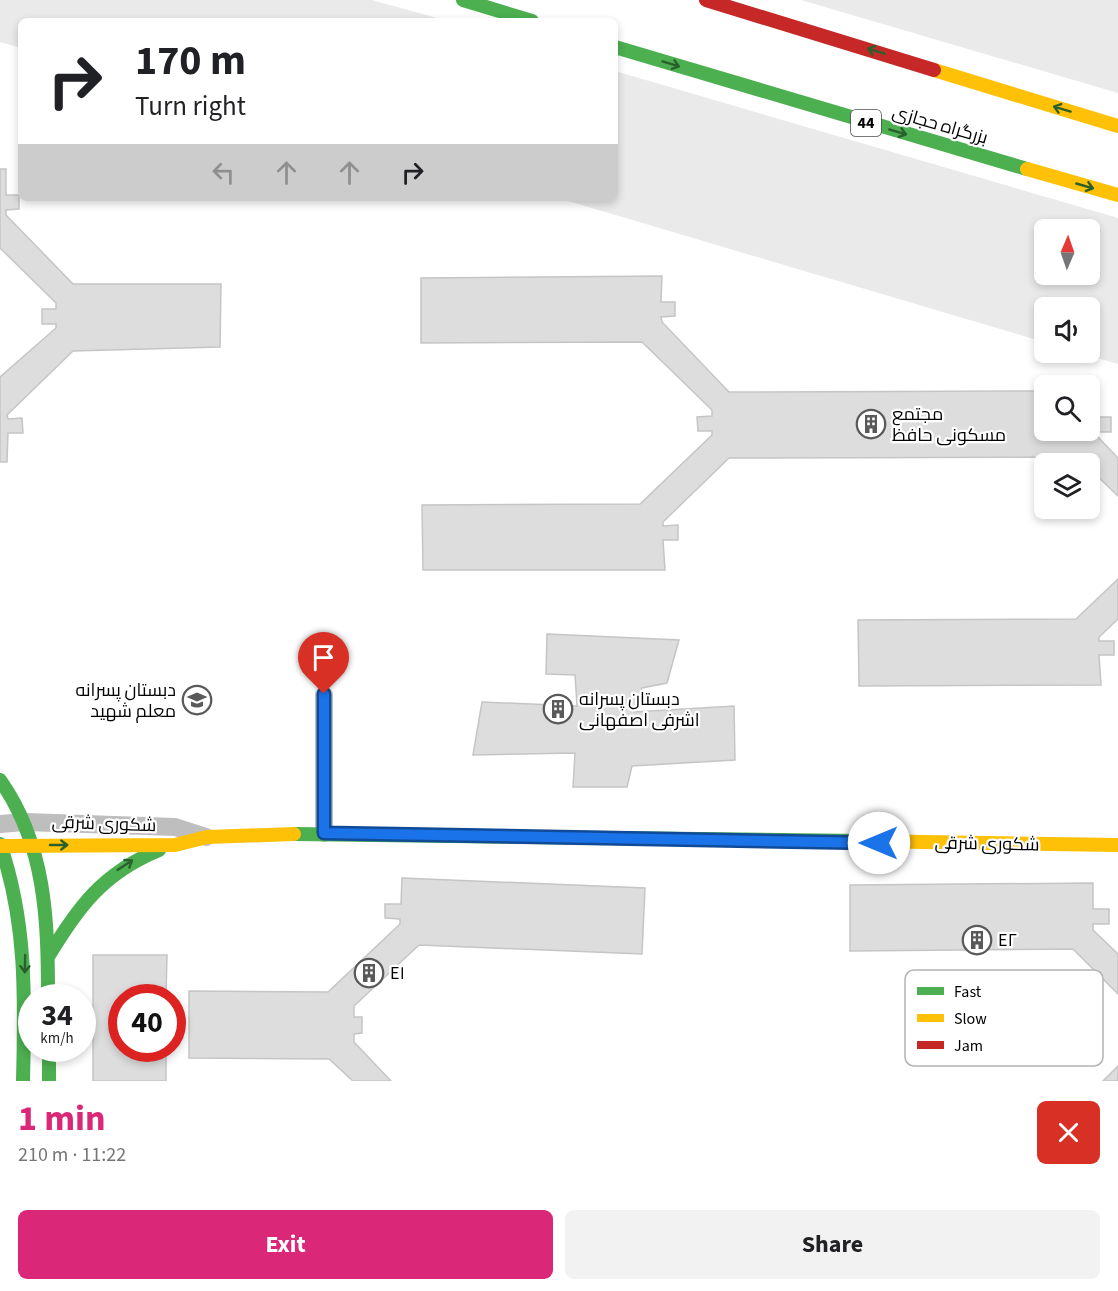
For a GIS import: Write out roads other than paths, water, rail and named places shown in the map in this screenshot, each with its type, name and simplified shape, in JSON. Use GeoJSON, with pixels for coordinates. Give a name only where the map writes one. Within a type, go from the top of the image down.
{"type":"FeatureCollection","features":[{"type":"Feature","properties":{"kind":"main road"},"geometry":{"type":"LineString","coordinates":[[463,0],[522,18]]}},
{"type":"Feature","properties":{"kind":"main road"},"geometry":{"type":"LineString","coordinates":[[706,0],[1118,126]]}},
{"type":"Feature","properties":{"kind":"main road","name":"بزرگراه حجازی"},"geometry":{"type":"LineString","coordinates":[[618,47],[831,112],[1118,195]]}},
{"type":"Feature","properties":{"kind":"main road"},"geometry":{"type":"LineString","coordinates":[[0,780],[25,822],[32,845],[46,911],[48,984]]}},
{"type":"Feature","properties":{"kind":"main road","name":"شکوری شرقی"},"geometry":{"type":"LineString","coordinates":[[0,845],[175,845],[207,837],[324,833],[1118,845]]}},
{"type":"Feature","properties":{"kind":"main road"},"geometry":{"type":"LineString","coordinates":[[0,845],[15,884],[23,930],[23,1081]]}},
{"type":"Feature","properties":{"kind":"main road"},"geometry":{"type":"LineString","coordinates":[[48,957],[87,897],[112,873],[136,858],[175,845]]}},
{"type":"Feature","properties":{"kind":"main road"},"geometry":{"type":"LineString","coordinates":[[49,1062],[49,1081]]}},
{"type":"Feature","properties":{"kind":"street"},"geometry":{"type":"LineString","coordinates":[[324,694],[324,833]]}},
{"type":"Feature","properties":{"kind":"street","name":"شکوری شرقی"},"geometry":{"type":"LineString","coordinates":[[0,824],[25,822],[175,827],[207,837]]}},
{"type":"Feature","properties":{"kind":"place","name":"مجتمع مسکونی حافظ"},"geometry":{"type":"Point","coordinates":[871,424]}},
{"type":"Feature","properties":{"kind":"place","name":"دبستان پسرانه معلم شهید"},"geometry":{"type":"Point","coordinates":[197,700]}},
{"type":"Feature","properties":{"kind":"place","name":"دبستان پسرانه اشرفی اصفهانی"},"geometry":{"type":"Point","coordinates":[558,709]}},
{"type":"Feature","properties":{"kind":"place","name":"E۲"},"geometry":{"type":"Point","coordinates":[977,940]}},
{"type":"Feature","properties":{"kind":"place","name":"E۱"},"geometry":{"type":"Point","coordinates":[369,973]}}]}
